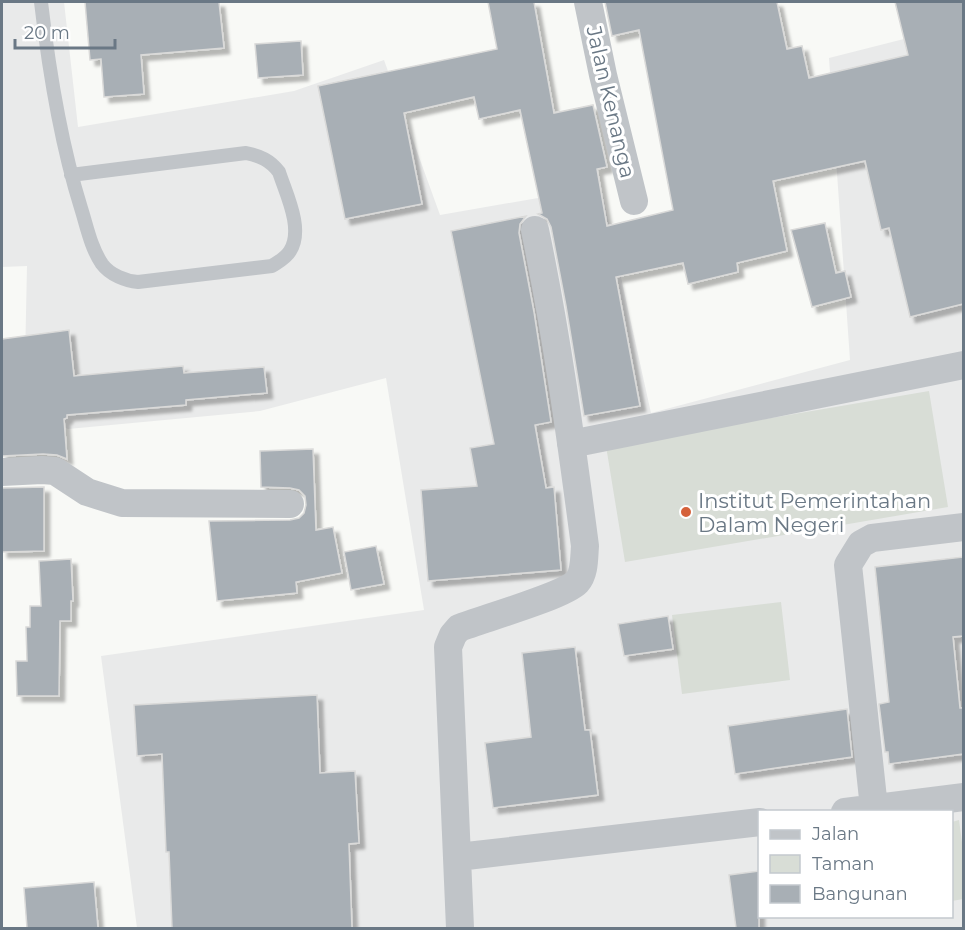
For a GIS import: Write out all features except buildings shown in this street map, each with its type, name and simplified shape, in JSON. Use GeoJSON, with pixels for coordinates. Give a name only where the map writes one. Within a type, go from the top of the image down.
{"type":"FeatureCollection","features":[{"type":"Feature","properties":{"kind":"street","name":"Jalan Kenanga"},"geometry":{"type":"LineString","coordinates":[[588,2],[603,75],[634,201]]}},
{"type":"Feature","properties":{"kind":"street"},"geometry":{"type":"LineString","coordinates":[[460,928],[448,647],[459,628],[561,591],[577,582],[583,568],[585,546],[557,345],[535,230]]}},
{"type":"Feature","properties":{"kind":"street"},"geometry":{"type":"LineString","coordinates":[[571,444],[963,365]]}},
{"type":"Feature","properties":{"kind":"street"},"geometry":{"type":"LineString","coordinates":[[2,472],[55,471],[87,492],[122,503],[290,504]]}},
{"type":"Feature","properties":{"kind":"street"},"geometry":{"type":"LineString","coordinates":[[874,808],[848,565],[861,544],[872,538],[963,527]]}},
{"type":"Feature","properties":{"kind":"street"},"geometry":{"type":"LineString","coordinates":[[860,810],[963,797]]}},
{"type":"Feature","properties":{"kind":"street"},"geometry":{"type":"LineString","coordinates":[[458,857],[758,822]]}},
{"type":"Feature","properties":{"kind":"lane"},"geometry":{"type":"LineString","coordinates":[[41,2],[53,92],[71,175],[90,237],[103,265],[128,281],[138,282],[272,266],[283,260],[294,240],[295,224],[279,172],[274,165],[257,155],[246,153],[71,175]]}},
{"type":"Feature","properties":{"kind":"shaded area","name":"Institut Pemerintahan Dalam Negeri"},"geometry":{"type":"Polygon","coordinates":[[[2,2],[64,2],[78,127],[294,91],[384,60],[440,215],[601,187],[651,413],[850,360],[829,58],[963,24],[963,928],[137,928],[101,656],[424,610],[386,378],[260,411],[68,429],[24,408],[27,266],[2,267],[2,2]]]}},
{"type":"Feature","properties":{"kind":"green space"},"geometry":{"type":"Polygon","coordinates":[[[929,391],[948,507],[625,562],[606,446],[929,391]]]}},
{"type":"Feature","properties":{"kind":"green space"},"geometry":{"type":"Polygon","coordinates":[[[781,602],[790,680],[682,694],[672,615],[781,602]]]}},
{"type":"Feature","properties":{"kind":"green space"},"geometry":{"type":"Polygon","coordinates":[[[959,820],[963,850],[963,899],[953,901],[953,822],[959,820]]]}},
{"type":"Feature","properties":{"kind":"place","name":"Institut Pemerintahan Dalam Negeri"},"geometry":{"type":"Point","coordinates":[686,512]}}]}
